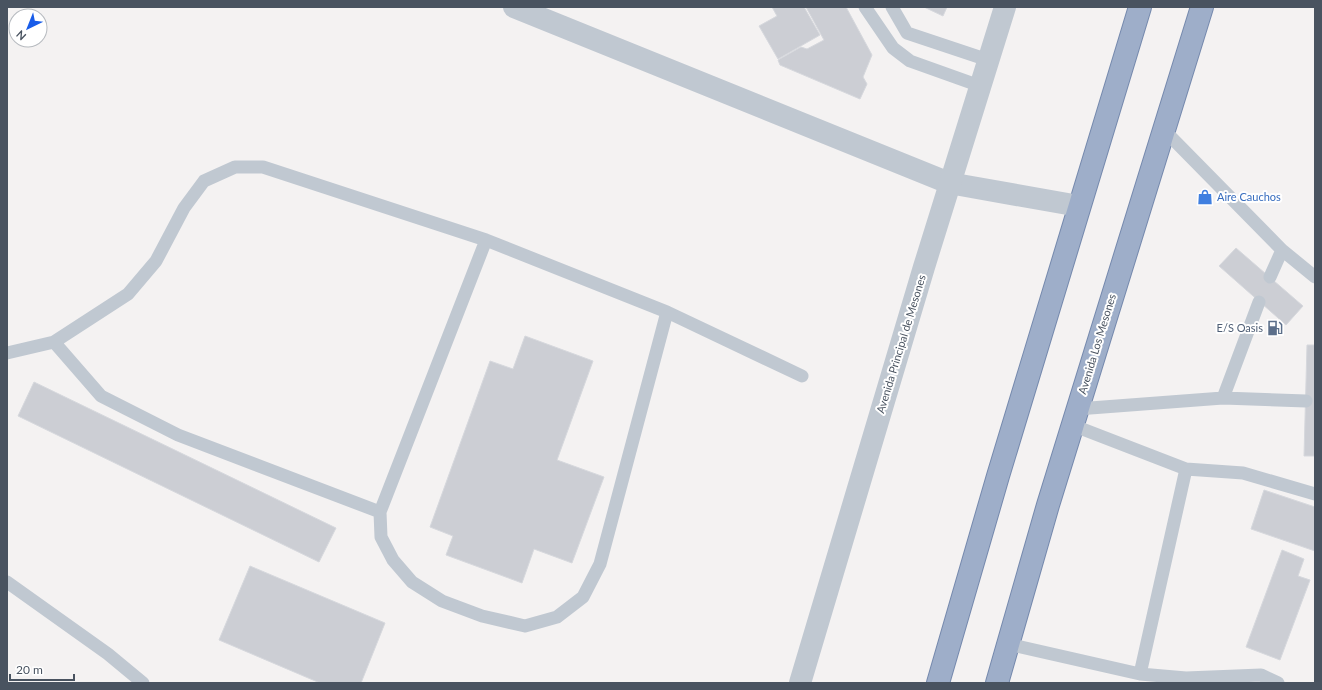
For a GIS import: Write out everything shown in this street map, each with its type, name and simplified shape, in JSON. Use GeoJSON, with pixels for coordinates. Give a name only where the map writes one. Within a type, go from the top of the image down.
{"type":"FeatureCollection","features":[{"type":"Feature","properties":{"kind":"highway"},"geometry":{"type":"LineString","coordinates":[[938,683],[996,483],[1140,7]]}},
{"type":"Feature","properties":{"kind":"highway","name":"Avenida Los Mesones"},"geometry":{"type":"LineString","coordinates":[[997,683],[1075,417],[1202,7]]}},
{"type":"Feature","properties":{"kind":"street"},"geometry":{"type":"LineString","coordinates":[[514,7],[949,183],[1080,206]]}},
{"type":"Feature","properties":{"kind":"street","name":"Avenida Principal de Mesones"},"geometry":{"type":"LineString","coordinates":[[800,683],[949,183],[1005,7]]}},
{"type":"Feature","properties":{"kind":"lane"},"geometry":{"type":"LineString","coordinates":[[865,7],[893,48],[910,61],[980,86]]}},
{"type":"Feature","properties":{"kind":"lane"},"geometry":{"type":"LineString","coordinates":[[892,7],[907,33],[988,60]]}},
{"type":"Feature","properties":{"kind":"lane"},"geometry":{"type":"LineString","coordinates":[[1164,130],[1282,250],[1315,277]]}},
{"type":"Feature","properties":{"kind":"lane"},"geometry":{"type":"LineString","coordinates":[[7,353],[54,342],[128,294],[156,261],[184,208],[204,181],[235,167],[263,167],[486,240],[667,312],[802,376]]}},
{"type":"Feature","properties":{"kind":"lane"},"geometry":{"type":"LineString","coordinates":[[486,240],[380,512],[380,537],[393,560],[412,582],[442,601],[482,616],[525,626],[557,617],[583,597],[600,564],[667,312]]}},
{"type":"Feature","properties":{"kind":"lane"},"geometry":{"type":"LineString","coordinates":[[1270,277],[1282,250]]}},
{"type":"Feature","properties":{"kind":"lane"},"geometry":{"type":"LineString","coordinates":[[1223,398],[1259,302]]}},
{"type":"Feature","properties":{"kind":"lane"},"geometry":{"type":"LineString","coordinates":[[54,342],[101,396],[178,436],[380,512]]}},
{"type":"Feature","properties":{"kind":"lane"},"geometry":{"type":"LineString","coordinates":[[1075,417],[1223,398],[1306,401]]}},
{"type":"Feature","properties":{"kind":"lane"},"geometry":{"type":"LineString","coordinates":[[1075,417],[1186,469],[1243,473],[1315,494]]}},
{"type":"Feature","properties":{"kind":"lane"},"geometry":{"type":"LineString","coordinates":[[1140,674],[1186,469]]}},
{"type":"Feature","properties":{"kind":"lane"},"geometry":{"type":"LineString","coordinates":[[7,582],[108,654],[143,683]]}},
{"type":"Feature","properties":{"kind":"lane"},"geometry":{"type":"LineString","coordinates":[[1008,644],[1140,674],[1186,678],[1261,675],[1278,683]]}},
{"type":"Feature","properties":{"kind":"building"},"geometry":{"type":"Polygon","coordinates":[[[772,7],[804,7],[820,35],[778,59],[759,26],[777,16],[772,7]]]}},
{"type":"Feature","properties":{"kind":"building"},"geometry":{"type":"Polygon","coordinates":[[[806,7],[846,7],[872,55],[863,77],[867,84],[860,99],[780,65],[778,60],[801,47],[807,49],[824,40],[806,7]]]}},
{"type":"Feature","properties":{"kind":"building"},"geometry":{"type":"Polygon","coordinates":[[[924,7],[947,7],[943,16],[924,7]]]}},
{"type":"Feature","properties":{"kind":"building"},"geometry":{"type":"Polygon","coordinates":[[[1236,248],[1303,306],[1286,325],[1219,266],[1236,248]]]}},
{"type":"Feature","properties":{"kind":"building"},"geometry":{"type":"Polygon","coordinates":[[[525,336],[593,361],[557,460],[604,477],[572,563],[534,549],[522,583],[446,555],[453,536],[430,527],[490,361],[513,369],[525,336]]]}},
{"type":"Feature","properties":{"kind":"building"},"geometry":{"type":"Polygon","coordinates":[[[1307,345],[1315,345],[1315,456],[1304,456],[1307,345]]]}},
{"type":"Feature","properties":{"kind":"building"},"geometry":{"type":"Polygon","coordinates":[[[34,382],[336,528],[319,562],[18,416],[34,382]]]}},
{"type":"Feature","properties":{"kind":"building"},"geometry":{"type":"Polygon","coordinates":[[[1264,490],[1315,507],[1315,551],[1251,529],[1264,490]]]}},
{"type":"Feature","properties":{"kind":"building"},"geometry":{"type":"Polygon","coordinates":[[[1282,550],[1304,559],[1298,576],[1310,580],[1280,660],[1246,647],[1282,550]]]}},
{"type":"Feature","properties":{"kind":"building"},"geometry":{"type":"Polygon","coordinates":[[[250,566],[385,623],[361,683],[320,683],[219,640],[250,566]]]}},
{"type":"Feature","properties":{"kind":"place","name":"Aire Cauchos"},"geometry":{"type":"Point","coordinates":[1205,197]}},
{"type":"Feature","properties":{"kind":"place","name":"E/S Oasis"},"geometry":{"type":"Point","coordinates":[1275,328]}}]}
